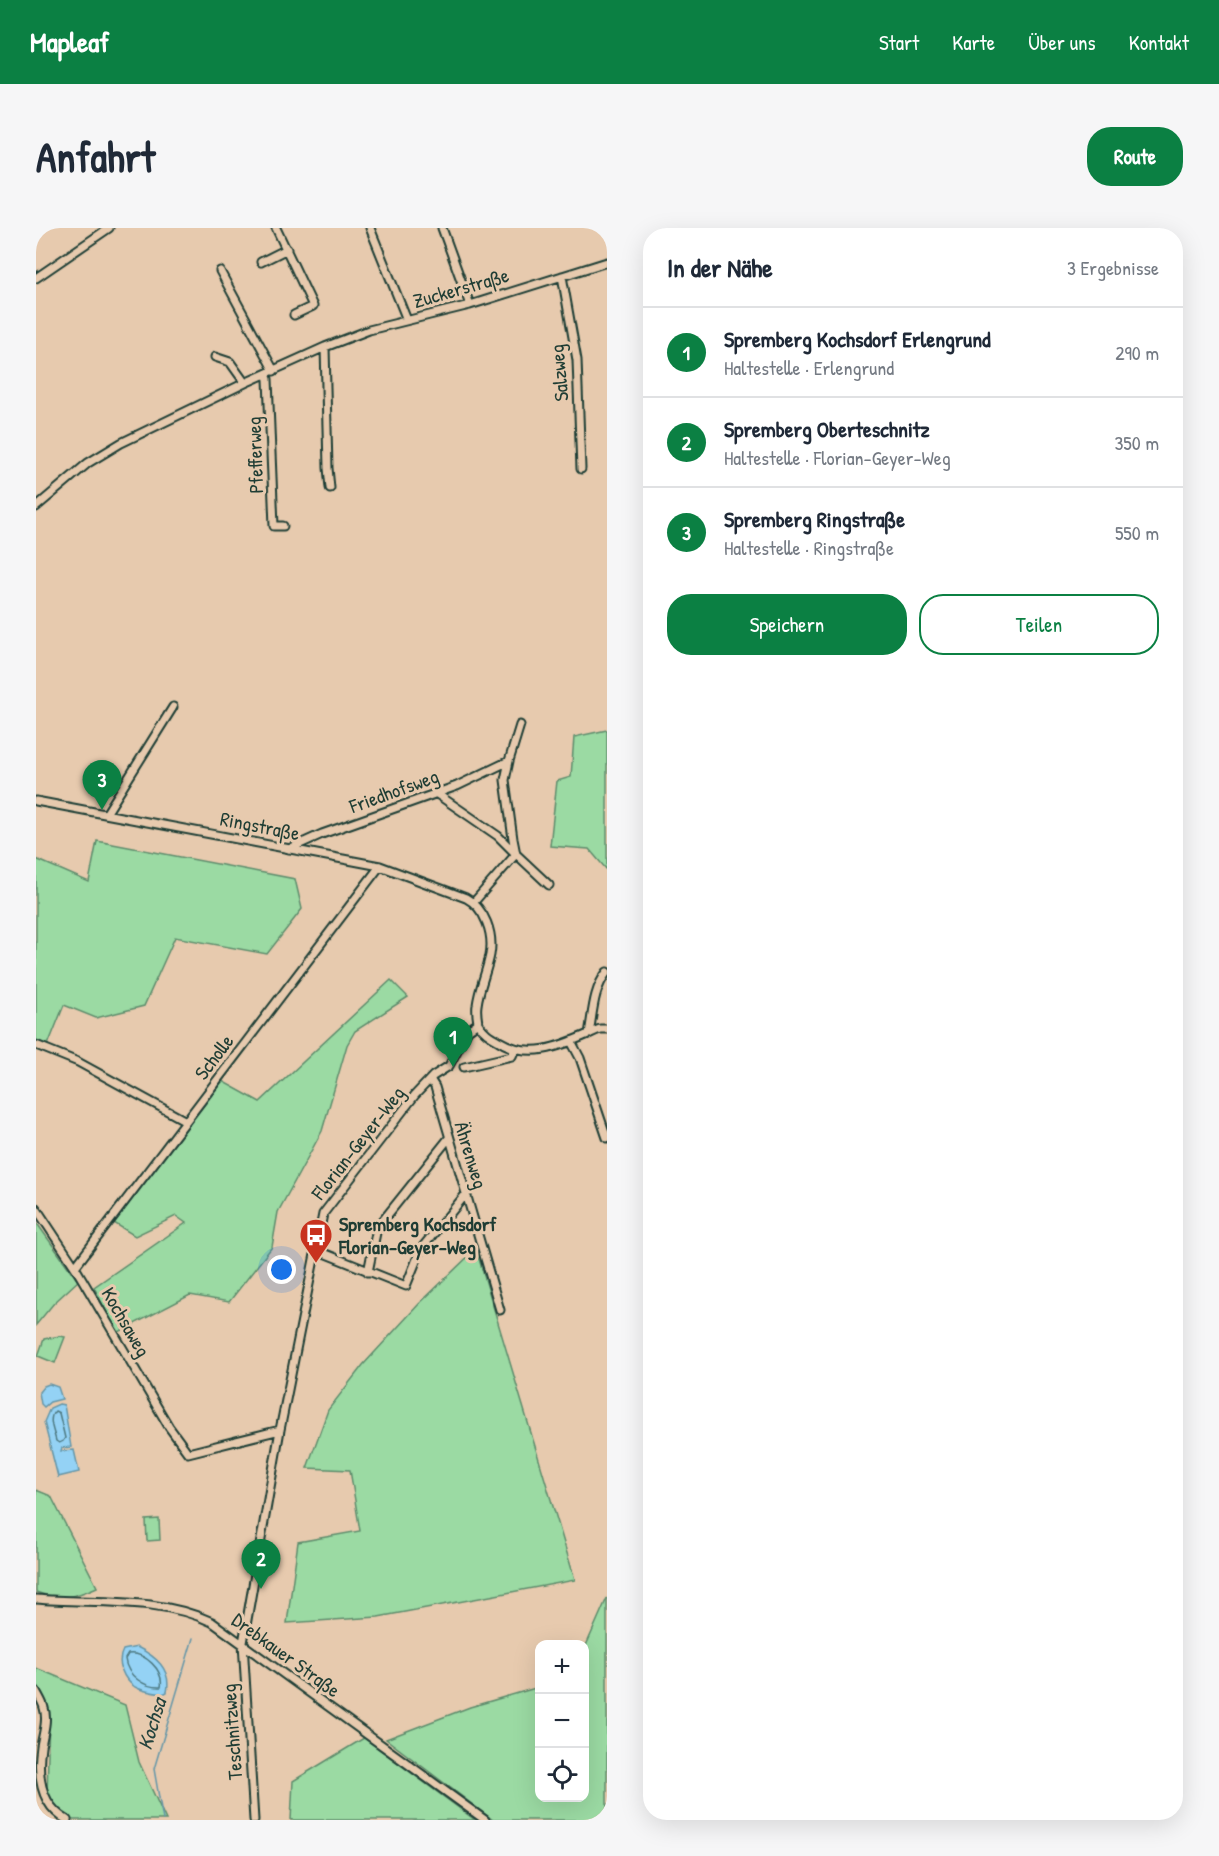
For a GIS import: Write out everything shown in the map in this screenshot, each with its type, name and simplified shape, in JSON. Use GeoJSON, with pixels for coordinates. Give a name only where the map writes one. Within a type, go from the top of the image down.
{"type":"FeatureCollection","features":[{"type":"Feature","properties":{"kind":"street"},"geometry":{"type":"LineString","coordinates":[[36,278],[40,273],[109,228]]}},
{"type":"Feature","properties":{"kind":"street"},"geometry":{"type":"LineString","coordinates":[[276,228],[313,306],[294,315]]}},
{"type":"Feature","properties":{"kind":"street"},"geometry":{"type":"LineString","coordinates":[[370,228],[407,320]]}},
{"type":"Feature","properties":{"kind":"street"},"geometry":{"type":"LineString","coordinates":[[442,228],[470,305]]}},
{"type":"Feature","properties":{"kind":"street"},"geometry":{"type":"LineString","coordinates":[[261,262],[287,249]]}},
{"type":"Feature","properties":{"kind":"street","name":"Zuckerstraße"},"geometry":{"type":"LineString","coordinates":[[36,507],[88,463],[121,443],[326,347],[369,330],[470,305],[607,262]]}},
{"type":"Feature","properties":{"kind":"street"},"geometry":{"type":"LineString","coordinates":[[220,271],[270,372]]}},
{"type":"Feature","properties":{"kind":"street","name":"Salzweg"},"geometry":{"type":"LineString","coordinates":[[562,276],[577,360],[581,469]]}},
{"type":"Feature","properties":{"kind":"street"},"geometry":{"type":"LineString","coordinates":[[326,347],[327,468],[330,488]]}},
{"type":"Feature","properties":{"kind":"street"},"geometry":{"type":"LineString","coordinates":[[215,357],[230,362],[245,383]]}},
{"type":"Feature","properties":{"kind":"street","name":"Pfefferweg"},"geometry":{"type":"LineString","coordinates":[[270,372],[268,379],[274,526],[283,526]]}},
{"type":"Feature","properties":{"kind":"street"},"geometry":{"type":"LineString","coordinates":[[106,814],[173,707]]}},
{"type":"Feature","properties":{"kind":"street"},"geometry":{"type":"LineString","coordinates":[[520,725],[505,780],[516,854],[474,902],[488,925],[490,952],[476,1006],[478,1023],[487,1034],[515,1049],[539,1051],[607,1029]]}},
{"type":"Feature","properties":{"kind":"street","name":"Friedhofsweg"},"geometry":{"type":"LineString","coordinates":[[289,849],[322,834],[437,794],[509,761]]}},
{"type":"Feature","properties":{"kind":"street"},"geometry":{"type":"LineString","coordinates":[[437,794],[498,836],[549,885]]}},
{"type":"Feature","properties":{"kind":"street","name":"Ringstraße"},"geometry":{"type":"LineString","coordinates":[[36,801],[380,866],[474,902]]}},
{"type":"Feature","properties":{"kind":"street","name":"Scholle"},"geometry":{"type":"LineString","coordinates":[[75,1267],[380,866]]}},
{"type":"Feature","properties":{"kind":"street"},"geometry":{"type":"LineString","coordinates":[[589,1034],[595,996],[607,972]]}},
{"type":"Feature","properties":{"kind":"street","name":"Florian-Geyer-Weg"},"geometry":{"type":"LineString","coordinates":[[243,1642],[280,1430],[323,1214],[415,1095],[429,1079],[449,1066],[468,1030],[478,1023]]}},
{"type":"Feature","properties":{"kind":"street"},"geometry":{"type":"LineString","coordinates":[[572,1041],[607,1138]]}},
{"type":"Feature","properties":{"kind":"street"},"geometry":{"type":"LineString","coordinates":[[36,1045],[86,1067],[186,1121]]}},
{"type":"Feature","properties":{"kind":"street"},"geometry":{"type":"LineString","coordinates":[[464,1067],[512,1056],[515,1049]]}},
{"type":"Feature","properties":{"kind":"street","name":"Ährenweg"},"geometry":{"type":"LineString","coordinates":[[429,1079],[435,1087],[500,1310]]}},
{"type":"Feature","properties":{"kind":"street"},"geometry":{"type":"LineString","coordinates":[[368,1272],[378,1228],[448,1138]]}},
{"type":"Feature","properties":{"kind":"street"},"geometry":{"type":"LineString","coordinates":[[316,1250],[406,1286],[421,1249],[466,1194]]}},
{"type":"Feature","properties":{"kind":"street","name":"Kochsaweg"},"geometry":{"type":"LineString","coordinates":[[36,1208],[75,1267],[169,1427],[188,1453],[280,1430]]}},
{"type":"Feature","properties":{"kind":"street","name":"Drebkauer Straße"},"geometry":{"type":"LineString","coordinates":[[36,1599],[143,1604],[174,1608],[212,1622],[243,1642],[485,1820]]}},
{"type":"Feature","properties":{"kind":"street","name":"Teschnitzweg"},"geometry":{"type":"LineString","coordinates":[[243,1642],[254,1820]]}},
{"type":"Feature","properties":{"kind":"street"},"geometry":{"type":"LineString","coordinates":[[36,1691],[44,1708],[45,1718],[41,1750],[41,1789],[57,1815],[67,1820]]}},
{"type":"Feature","properties":{"kind":"green space"},"geometry":{"type":"Polygon","coordinates":[[[607,730],[607,870],[589,849],[550,846],[557,781],[571,777],[574,737],[607,730]]]}},
{"type":"Feature","properties":{"kind":"green space"},"geometry":{"type":"Polygon","coordinates":[[[97,841],[295,879],[302,909],[267,954],[175,937],[144,1006],[96,1018],[64,1005],[48,1045],[36,1040],[36,859],[89,882],[97,841]]]}},
{"type":"Feature","properties":{"kind":"green space"},"geometry":{"type":"Polygon","coordinates":[[[391,980],[408,997],[355,1031],[347,1045],[322,1131],[278,1212],[272,1247],[229,1302],[190,1295],[117,1333],[94,1287],[186,1223],[176,1216],[135,1236],[114,1223],[222,1081],[260,1102],[391,980]]]}},
{"type":"Feature","properties":{"kind":"green space"},"geometry":{"type":"Polygon","coordinates":[[[36,1222],[78,1281],[54,1303],[36,1325],[36,1222]]]}},
{"type":"Feature","properties":{"kind":"green space"},"geometry":{"type":"Polygon","coordinates":[[[476,1249],[575,1580],[378,1617],[287,1623],[298,1542],[360,1531],[350,1470],[307,1468],[328,1410],[363,1365],[419,1304],[476,1249]]]}},
{"type":"Feature","properties":{"kind":"green space"},"geometry":{"type":"Polygon","coordinates":[[[65,1337],[55,1363],[38,1356],[44,1339],[65,1337]]]}},
{"type":"Feature","properties":{"kind":"green space"},"geometry":{"type":"Polygon","coordinates":[[[36,1490],[51,1496],[97,1587],[67,1597],[36,1592],[36,1490]]]}},
{"type":"Feature","properties":{"kind":"green space"},"geometry":{"type":"Polygon","coordinates":[[[159,1519],[160,1540],[147,1541],[146,1520],[159,1519]]]}},
{"type":"Feature","properties":{"kind":"green space"},"geometry":{"type":"Polygon","coordinates":[[[607,1598],[607,1820],[493,1820],[386,1739],[470,1707],[535,1688],[535,1802],[589,1802],[589,1640],[607,1598]]]}},
{"type":"Feature","properties":{"kind":"green space"},"geometry":{"type":"Polygon","coordinates":[[[36,1668],[125,1705],[139,1762],[166,1820],[70,1820],[57,1813],[47,1799],[49,1712],[36,1685],[36,1668]]]}},
{"type":"Feature","properties":{"kind":"green space"},"geometry":{"type":"Polygon","coordinates":[[[364,1738],[475,1820],[291,1820],[293,1781],[364,1738]]]}},
{"type":"Feature","properties":{"kind":"water"},"geometry":{"type":"Polygon","coordinates":[[[49,1384],[58,1387],[62,1399],[50,1402],[44,1407],[41,1404],[39,1392],[49,1384]]]}},
{"type":"Feature","properties":{"kind":"water"},"geometry":{"type":"Polygon","coordinates":[[[59,1404],[64,1405],[71,1447],[62,1448],[61,1451],[74,1450],[79,1472],[58,1477],[44,1422],[50,1408],[59,1404]]]}},
{"type":"Feature","properties":{"kind":"water"},"geometry":{"type":"Polygon","coordinates":[[[137,1647],[161,1664],[167,1677],[167,1692],[163,1694],[138,1688],[131,1684],[124,1675],[120,1660],[123,1650],[137,1647]]]}},
{"type":"Feature","properties":{"kind":"waterway","name":"Kochsa"},"geometry":{"type":"LineString","coordinates":[[163,1820],[154,1769],[193,1638]]}},
{"type":"Feature","properties":{"kind":"place","name":"Spremberg Ringstraße"},"geometry":{"type":"Point","coordinates":[102,810]}},
{"type":"Feature","properties":{"kind":"place","name":"Spremberg Kochsdorf Erlengrund"},"geometry":{"type":"Point","coordinates":[453,1067]}},
{"type":"Feature","properties":{"kind":"place","name":"Spremberg Kochsdorf Florian-Geyer-Weg"},"geometry":{"type":"Point","coordinates":[316,1264]}},
{"type":"Feature","properties":{"kind":"place","name":"Spremberg Oberteschnitz"},"geometry":{"type":"Point","coordinates":[261,1589]}}]}
